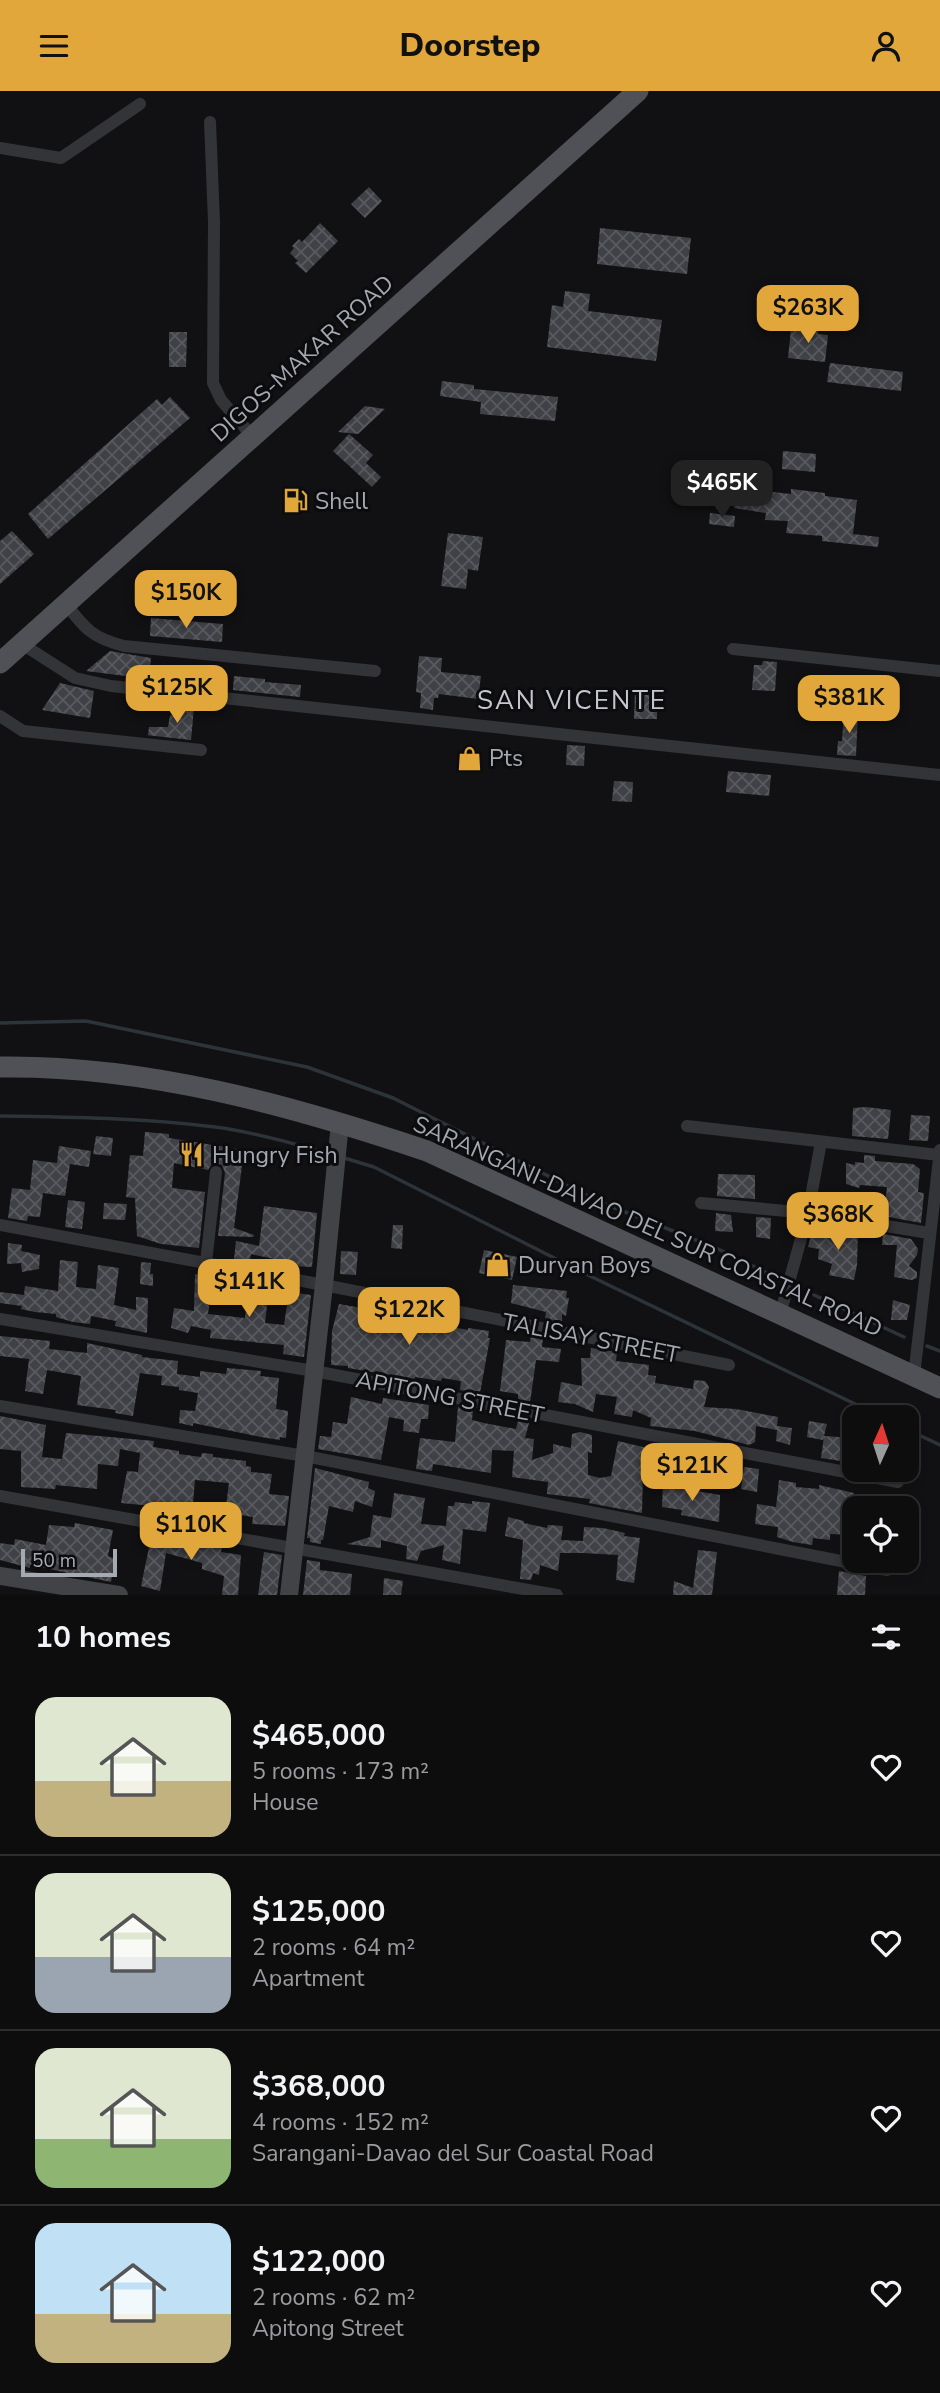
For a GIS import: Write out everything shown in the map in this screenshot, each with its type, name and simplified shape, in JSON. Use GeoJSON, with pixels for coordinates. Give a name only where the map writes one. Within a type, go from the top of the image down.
{"type":"FeatureCollection","features":[{"type":"Feature","properties":{"kind":"main road","name":"DIGOS-MAKAR ROAD"},"geometry":{"type":"LineString","coordinates":[[0,663],[638,91]]}},
{"type":"Feature","properties":{"kind":"main road","name":"SARANGANI-DAVAO DEL SUR COASTAL ROAD"},"geometry":{"type":"LineString","coordinates":[[0,1067],[40,1066],[149,1078],[243,1097],[340,1123],[427,1151],[940,1388]]}},
{"type":"Feature","properties":{"kind":"street"},"geometry":{"type":"LineString","coordinates":[[0,148],[61,158],[140,104]]}},
{"type":"Feature","properties":{"kind":"street"},"geometry":{"type":"LineString","coordinates":[[210,122],[215,222],[213,383],[221,400],[253,437]]}},
{"type":"Feature","properties":{"kind":"street"},"geometry":{"type":"LineString","coordinates":[[66,604],[94,636],[124,646],[375,671]]}},
{"type":"Feature","properties":{"kind":"street"},"geometry":{"type":"LineString","coordinates":[[22,644],[75,678],[111,686],[940,775]]}},
{"type":"Feature","properties":{"kind":"street"},"geometry":{"type":"LineString","coordinates":[[733,649],[940,671]]}},
{"type":"Feature","properties":{"kind":"street"},"geometry":{"type":"LineString","coordinates":[[0,716],[23,731],[201,750]]}},
{"type":"Feature","properties":{"kind":"street"},"geometry":{"type":"LineString","coordinates":[[289,1595],[340,1123]]}},
{"type":"Feature","properties":{"kind":"street"},"geometry":{"type":"LineString","coordinates":[[687,1126],[821,1142],[940,1152],[914,1376]]}},
{"type":"Feature","properties":{"kind":"street"},"geometry":{"type":"LineString","coordinates":[[780,1315],[808,1213],[821,1142]]}},
{"type":"Feature","properties":{"kind":"street"},"geometry":{"type":"LineString","coordinates":[[206,1263],[215,1172]]}},
{"type":"Feature","properties":{"kind":"street"},"geometry":{"type":"LineString","coordinates":[[701,1203],[808,1213],[929,1233]]}},
{"type":"Feature","properties":{"kind":"street","name":"TALISAY STREET"},"geometry":{"type":"LineString","coordinates":[[0,1226],[324,1285],[729,1365]]}},
{"type":"Feature","properties":{"kind":"street","name":"APITONG STREET"},"geometry":{"type":"LineString","coordinates":[[0,1319],[314,1371],[842,1471]]}},
{"type":"Feature","properties":{"kind":"street"},"geometry":{"type":"LineString","coordinates":[[0,1406],[304,1457],[842,1561]]}},
{"type":"Feature","properties":{"kind":"street"},"geometry":{"type":"LineString","coordinates":[[0,1496],[557,1595]]}},
{"type":"Feature","properties":{"kind":"street"},"geometry":{"type":"LineString","coordinates":[[0,1576],[114,1594]]}},
{"type":"Feature","properties":{"kind":"building"},"geometry":{"type":"Polygon","coordinates":[[[369,187],[382,201],[365,218],[351,204],[369,187]]]}},
{"type":"Feature","properties":{"kind":"building"},"geometry":{"type":"Polygon","coordinates":[[[320,223],[338,241],[306,273],[295,263],[298,261],[290,253],[294,248],[292,246],[299,239],[302,242],[320,223]]]}},
{"type":"Feature","properties":{"kind":"building"},"geometry":{"type":"Polygon","coordinates":[[[600,228],[691,238],[687,274],[597,264],[600,228]]]}},
{"type":"Feature","properties":{"kind":"building"},"geometry":{"type":"Polygon","coordinates":[[[565,291],[590,294],[588,311],[662,320],[656,361],[547,347],[552,305],[563,307],[565,291]]]}},
{"type":"Feature","properties":{"kind":"building"},"geometry":{"type":"Polygon","coordinates":[[[802,326],[818,328],[818,334],[828,335],[825,362],[788,358],[791,329],[801,330],[802,326]]]}},
{"type":"Feature","properties":{"kind":"building"},"geometry":{"type":"Polygon","coordinates":[[[169,332],[187,332],[186,367],[169,367],[169,332]]]}},
{"type":"Feature","properties":{"kind":"building"},"geometry":{"type":"Polygon","coordinates":[[[830,363],[903,372],[901,391],[827,382],[830,363]]]}},
{"type":"Feature","properties":{"kind":"building"},"geometry":{"type":"Polygon","coordinates":[[[442,381],[474,385],[474,389],[558,397],[555,421],[480,414],[481,402],[440,396],[442,381]]]}},
{"type":"Feature","properties":{"kind":"building"},"geometry":{"type":"Polygon","coordinates":[[[170,397],[190,418],[48,539],[28,514],[157,399],[162,405],[170,397]]]}},
{"type":"Feature","properties":{"kind":"building"},"geometry":{"type":"Polygon","coordinates":[[[365,406],[385,409],[358,434],[338,432],[365,406]]]}},
{"type":"Feature","properties":{"kind":"building"},"geometry":{"type":"Polygon","coordinates":[[[349,434],[373,455],[366,463],[381,477],[372,487],[333,451],[349,434]]]}},
{"type":"Feature","properties":{"kind":"building"},"geometry":{"type":"Polygon","coordinates":[[[783,451],[816,454],[815,472],[782,469],[783,451]]]}},
{"type":"Feature","properties":{"kind":"building"},"geometry":{"type":"Polygon","coordinates":[[[737,488],[791,494],[791,489],[857,500],[853,534],[879,537],[878,547],[822,541],[822,536],[786,533],[788,521],[765,520],[766,513],[734,508],[737,488]]]}},
{"type":"Feature","properties":{"kind":"building"},"geometry":{"type":"Polygon","coordinates":[[[710,513],[735,516],[734,527],[709,524],[710,513]]]}},
{"type":"Feature","properties":{"kind":"building"},"geometry":{"type":"Polygon","coordinates":[[[12,531],[34,554],[0,584],[0,541],[12,531]]]}},
{"type":"Feature","properties":{"kind":"building"},"geometry":{"type":"Polygon","coordinates":[[[448,533],[483,537],[478,571],[468,569],[466,589],[441,586],[448,533]]]}},
{"type":"Feature","properties":{"kind":"building"},"geometry":{"type":"Polygon","coordinates":[[[151,618],[223,624],[222,642],[150,636],[151,618]]]}},
{"type":"Feature","properties":{"kind":"building"},"geometry":{"type":"Polygon","coordinates":[[[110,651],[151,658],[149,679],[86,671],[110,651]]]}},
{"type":"Feature","properties":{"kind":"building"},"geometry":{"type":"Polygon","coordinates":[[[419,656],[442,658],[441,672],[481,676],[478,699],[439,694],[438,698],[434,698],[433,710],[420,708],[421,693],[416,692],[419,656]]]}},
{"type":"Feature","properties":{"kind":"building"},"geometry":{"type":"Polygon","coordinates":[[[763,661],[777,662],[775,691],[752,690],[754,665],[762,665],[763,661]]]}},
{"type":"Feature","properties":{"kind":"building"},"geometry":{"type":"Polygon","coordinates":[[[234,676],[301,685],[300,697],[233,690],[234,676]]]}},
{"type":"Feature","properties":{"kind":"building"},"geometry":{"type":"Polygon","coordinates":[[[60,683],[94,691],[90,718],[42,710],[60,683]]]}},
{"type":"Feature","properties":{"kind":"building"},"geometry":{"type":"Polygon","coordinates":[[[635,692],[657,692],[657,719],[634,719],[635,692]]]}},
{"type":"Feature","properties":{"kind":"building"},"geometry":{"type":"Polygon","coordinates":[[[177,706],[194,708],[191,740],[146,735],[149,727],[168,727],[170,715],[176,716],[177,706]]]}},
{"type":"Feature","properties":{"kind":"building"},"geometry":{"type":"Polygon","coordinates":[[[844,711],[858,712],[856,756],[837,755],[838,741],[842,741],[844,711]]]}},
{"type":"Feature","properties":{"kind":"building"},"geometry":{"type":"Polygon","coordinates":[[[567,745],[585,746],[584,766],[566,765],[567,745]]]}},
{"type":"Feature","properties":{"kind":"building"},"geometry":{"type":"Polygon","coordinates":[[[728,771],[771,775],[769,796],[726,792],[728,771]]]}},
{"type":"Feature","properties":{"kind":"building"},"geometry":{"type":"Polygon","coordinates":[[[614,781],[633,782],[632,802],[612,801],[614,781]]]}},
{"type":"Feature","properties":{"kind":"building"},"geometry":{"type":"Polygon","coordinates":[[[853,1108],[891,1110],[888,1139],[852,1136],[853,1108]]]}},
{"type":"Feature","properties":{"kind":"building"},"geometry":{"type":"Polygon","coordinates":[[[911,1115],[930,1116],[928,1141],[909,1140],[911,1115]]]}},
{"type":"Feature","properties":{"kind":"building"},"geometry":{"type":"Polygon","coordinates":[[[145,1132],[169,1134],[169,1138],[244,1150],[234,1228],[254,1235],[253,1237],[218,1236],[225,1173],[222,1165],[216,1163],[208,1170],[174,1163],[172,1188],[205,1192],[199,1248],[161,1244],[137,1236],[135,1198],[126,1197],[130,1155],[143,1156],[145,1132]]]}},
{"type":"Feature","properties":{"kind":"building"},"geometry":{"type":"Polygon","coordinates":[[[96,1136],[113,1138],[111,1156],[93,1154],[96,1136]]]}},
{"type":"Feature","properties":{"kind":"building"},"geometry":{"type":"Polygon","coordinates":[[[59,1146],[91,1151],[89,1167],[70,1164],[65,1196],[43,1193],[40,1217],[28,1216],[27,1221],[8,1218],[12,1188],[30,1190],[33,1160],[57,1163],[59,1146]]]}},
{"type":"Feature","properties":{"kind":"building"},"geometry":{"type":"Polygon","coordinates":[[[864,1155],[875,1156],[875,1161],[913,1164],[920,1169],[918,1192],[924,1193],[921,1223],[884,1216],[887,1187],[860,1185],[859,1188],[846,1184],[846,1163],[864,1163],[864,1155]]]}},
{"type":"Feature","properties":{"kind":"building"},"geometry":{"type":"Polygon","coordinates":[[[718,1174],[755,1175],[755,1199],[717,1196],[718,1174]]]}},
{"type":"Feature","properties":{"kind":"building"},"geometry":{"type":"Polygon","coordinates":[[[68,1200],[85,1202],[82,1229],[65,1227],[68,1200]]]}},
{"type":"Feature","properties":{"kind":"building"},"geometry":{"type":"Polygon","coordinates":[[[104,1203],[127,1204],[125,1220],[103,1219],[104,1203]]]}},
{"type":"Feature","properties":{"kind":"building"},"geometry":{"type":"Polygon","coordinates":[[[264,1206],[317,1213],[312,1267],[293,1266],[293,1263],[251,1254],[250,1260],[234,1259],[236,1241],[259,1246],[264,1206]]]}},
{"type":"Feature","properties":{"kind":"building"},"geometry":{"type":"Polygon","coordinates":[[[716,1213],[731,1215],[733,1232],[715,1231],[716,1213]]]}},
{"type":"Feature","properties":{"kind":"building"},"geometry":{"type":"Polygon","coordinates":[[[756,1217],[771,1218],[770,1239],[756,1237],[756,1217]]]}},
{"type":"Feature","properties":{"kind":"building"},"geometry":{"type":"Polygon","coordinates":[[[393,1225],[403,1225],[402,1249],[391,1248],[393,1225]]]}},
{"type":"Feature","properties":{"kind":"building"},"geometry":{"type":"Polygon","coordinates":[[[813,1228],[821,1229],[821,1235],[845,1238],[846,1231],[858,1230],[854,1280],[829,1275],[832,1264],[818,1259],[819,1249],[808,1247],[813,1228]]]}},
{"type":"Feature","properties":{"kind":"building"},"geometry":{"type":"Polygon","coordinates":[[[883,1234],[911,1239],[918,1249],[909,1266],[917,1272],[917,1278],[912,1280],[894,1277],[897,1245],[882,1245],[883,1234]]]}},
{"type":"Feature","properties":{"kind":"building"},"geometry":{"type":"Polygon","coordinates":[[[8,1243],[22,1245],[21,1251],[40,1255],[39,1269],[22,1272],[21,1263],[7,1264],[8,1243]]]}},
{"type":"Feature","properties":{"kind":"building"},"geometry":{"type":"Polygon","coordinates":[[[484,1250],[517,1257],[512,1280],[479,1273],[484,1250]]]}},
{"type":"Feature","properties":{"kind":"building"},"geometry":{"type":"Polygon","coordinates":[[[341,1251],[358,1252],[356,1275],[340,1274],[341,1251]]]}},
{"type":"Feature","properties":{"kind":"building"},"geometry":{"type":"Polygon","coordinates":[[[60,1260],[78,1262],[76,1287],[96,1289],[98,1265],[119,1268],[114,1305],[136,1310],[136,1297],[148,1298],[147,1333],[115,1326],[116,1321],[91,1316],[90,1324],[73,1322],[56,1317],[56,1314],[0,1303],[0,1292],[24,1295],[25,1286],[58,1291],[60,1260]]]}},
{"type":"Feature","properties":{"kind":"building"},"geometry":{"type":"Polygon","coordinates":[[[141,1262],[151,1263],[153,1286],[140,1284],[141,1262]]]}},
{"type":"Feature","properties":{"kind":"building"},"geometry":{"type":"Polygon","coordinates":[[[195,1274],[213,1277],[208,1314],[245,1318],[248,1285],[269,1289],[265,1323],[284,1325],[289,1292],[311,1295],[304,1357],[283,1354],[284,1345],[210,1338],[211,1330],[191,1326],[188,1333],[171,1328],[174,1308],[194,1311],[195,1274]]]}},
{"type":"Feature","properties":{"kind":"building"},"geometry":{"type":"Polygon","coordinates":[[[513,1285],[567,1291],[566,1298],[569,1298],[566,1316],[562,1314],[562,1323],[545,1319],[546,1312],[511,1303],[513,1285]]]}},
{"type":"Feature","properties":{"kind":"building"},"geometry":{"type":"Polygon","coordinates":[[[893,1300],[910,1305],[907,1320],[891,1320],[893,1300]]]}},
{"type":"Feature","properties":{"kind":"building"},"geometry":{"type":"Polygon","coordinates":[[[339,1304],[448,1323],[447,1326],[468,1330],[489,1331],[480,1393],[460,1390],[461,1381],[442,1378],[441,1381],[415,1379],[331,1365],[332,1331],[339,1304]]]}},
{"type":"Feature","properties":{"kind":"building"},"geometry":{"type":"Polygon","coordinates":[[[0,1336],[50,1341],[49,1349],[87,1353],[87,1343],[142,1357],[178,1361],[177,1374],[200,1377],[200,1371],[226,1374],[227,1368],[261,1371],[260,1376],[279,1378],[276,1409],[288,1411],[286,1438],[280,1437],[280,1440],[193,1423],[193,1426],[179,1423],[180,1410],[195,1411],[198,1393],[161,1385],[162,1376],[140,1373],[133,1416],[115,1413],[116,1410],[77,1405],[81,1376],[47,1370],[43,1394],[25,1391],[29,1359],[0,1356],[0,1336]]]}},
{"type":"Feature","properties":{"kind":"building"},"geometry":{"type":"Polygon","coordinates":[[[531,1336],[543,1338],[542,1347],[561,1349],[559,1362],[536,1360],[530,1403],[518,1401],[518,1394],[500,1391],[506,1340],[530,1342],[531,1336]]]}},
{"type":"Feature","properties":{"kind":"building"},"geometry":{"type":"Polygon","coordinates":[[[591,1348],[617,1352],[616,1361],[649,1365],[648,1375],[656,1376],[655,1383],[693,1389],[694,1380],[705,1381],[709,1387],[704,1407],[736,1409],[778,1417],[777,1426],[792,1428],[790,1445],[776,1441],[777,1430],[756,1426],[755,1442],[749,1445],[695,1431],[650,1426],[651,1418],[633,1410],[632,1417],[614,1414],[617,1397],[596,1394],[593,1412],[575,1404],[558,1402],[561,1382],[582,1386],[581,1358],[590,1358],[591,1348]]]}},
{"type":"Feature","properties":{"kind":"building"},"geometry":{"type":"Polygon","coordinates":[[[351,1397],[382,1404],[383,1398],[429,1405],[428,1419],[421,1419],[419,1433],[403,1431],[404,1420],[389,1417],[381,1460],[318,1449],[320,1436],[331,1437],[333,1422],[347,1424],[351,1397]]]}},
{"type":"Feature","properties":{"kind":"building"},"geometry":{"type":"Polygon","coordinates":[[[458,1407],[473,1410],[472,1420],[484,1423],[516,1429],[518,1421],[529,1423],[525,1438],[534,1439],[532,1460],[553,1453],[553,1444],[571,1448],[572,1434],[580,1432],[592,1435],[592,1453],[588,1452],[588,1475],[600,1478],[611,1476],[618,1441],[647,1448],[668,1447],[665,1470],[643,1472],[642,1513],[589,1503],[590,1499],[547,1494],[548,1482],[512,1477],[514,1451],[492,1450],[491,1473],[433,1464],[432,1471],[416,1469],[420,1438],[455,1442],[458,1407]]]}},
{"type":"Feature","properties":{"kind":"building"},"geometry":{"type":"Polygon","coordinates":[[[0,1416],[46,1425],[42,1457],[62,1459],[66,1433],[154,1441],[153,1447],[179,1451],[179,1454],[201,1457],[202,1453],[213,1454],[213,1457],[246,1461],[251,1472],[272,1474],[269,1494],[289,1496],[285,1526],[252,1524],[253,1517],[225,1513],[229,1483],[195,1480],[192,1515],[153,1511],[153,1506],[121,1503],[127,1471],[138,1472],[140,1453],[120,1449],[118,1466],[98,1464],[97,1489],[56,1485],[55,1489],[21,1487],[21,1451],[0,1449],[0,1416]]]}},
{"type":"Feature","properties":{"kind":"building"},"geometry":{"type":"Polygon","coordinates":[[[809,1421],[827,1424],[823,1440],[807,1437],[809,1421]]]}},
{"type":"Feature","properties":{"kind":"building"},"geometry":{"type":"Polygon","coordinates":[[[824,1436],[842,1437],[842,1461],[821,1458],[824,1436]]]}},
{"type":"Feature","properties":{"kind":"building"},"geometry":{"type":"Polygon","coordinates":[[[744,1467],[759,1469],[757,1492],[741,1489],[744,1467]]]}},
{"type":"Feature","properties":{"kind":"building"},"geometry":{"type":"Polygon","coordinates":[[[315,1468],[369,1482],[368,1488],[375,1491],[372,1507],[355,1501],[353,1512],[329,1506],[321,1544],[310,1542],[310,1538],[307,1538],[315,1468]]]}},
{"type":"Feature","properties":{"kind":"building"},"geometry":{"type":"Polygon","coordinates":[[[779,1480],[796,1483],[796,1487],[819,1489],[819,1485],[854,1495],[874,1496],[842,1496],[842,1534],[830,1534],[830,1540],[813,1538],[812,1545],[777,1537],[778,1527],[755,1524],[757,1504],[776,1507],[779,1480]]]}},
{"type":"Feature","properties":{"kind":"building"},"geometry":{"type":"Polygon","coordinates":[[[663,1485],[720,1495],[719,1522],[681,1515],[682,1510],[662,1507],[663,1485]]]}},
{"type":"Feature","properties":{"kind":"building"},"geometry":{"type":"Polygon","coordinates":[[[394,1493],[425,1498],[421,1524],[446,1526],[448,1506],[454,1506],[455,1502],[490,1503],[486,1532],[463,1529],[460,1564],[442,1560],[444,1545],[421,1551],[417,1561],[406,1559],[407,1546],[381,1540],[381,1548],[347,1544],[370,1537],[373,1515],[391,1518],[394,1493]]]}},
{"type":"Feature","properties":{"kind":"building"},"geometry":{"type":"Polygon","coordinates":[[[508,1517],[547,1528],[548,1525],[563,1526],[561,1540],[583,1541],[584,1527],[603,1528],[625,1533],[624,1536],[640,1538],[634,1583],[616,1580],[618,1555],[582,1553],[560,1553],[558,1571],[540,1565],[539,1575],[533,1573],[531,1580],[520,1579],[523,1540],[505,1536],[508,1517]]]}},
{"type":"Feature","properties":{"kind":"building"},"geometry":{"type":"Polygon","coordinates":[[[75,1523],[113,1530],[108,1556],[115,1559],[111,1582],[0,1560],[0,1543],[14,1545],[15,1539],[46,1545],[49,1525],[74,1527],[75,1523]]]}},
{"type":"Feature","properties":{"kind":"building"},"geometry":{"type":"Polygon","coordinates":[[[152,1533],[204,1546],[204,1541],[222,1545],[221,1552],[241,1555],[238,1595],[222,1595],[224,1576],[202,1569],[202,1563],[166,1553],[160,1591],[141,1586],[152,1533]]]}},
{"type":"Feature","properties":{"kind":"building"},"geometry":{"type":"Polygon","coordinates":[[[698,1550],[717,1552],[712,1595],[673,1595],[674,1581],[693,1588],[698,1550]]]}},
{"type":"Feature","properties":{"kind":"building"},"geometry":{"type":"Polygon","coordinates":[[[264,1552],[282,1555],[277,1595],[258,1595],[264,1552]]]}},
{"type":"Feature","properties":{"kind":"building"},"geometry":{"type":"Polygon","coordinates":[[[307,1560],[320,1562],[320,1570],[352,1574],[350,1595],[303,1595],[307,1560]]]}},
{"type":"Feature","properties":{"kind":"building"},"geometry":{"type":"Polygon","coordinates":[[[839,1571],[866,1576],[865,1595],[837,1595],[839,1571]]]}},
{"type":"Feature","properties":{"kind":"building"},"geometry":{"type":"Polygon","coordinates":[[[384,1578],[403,1581],[401,1595],[383,1595],[384,1578]]]}},
{"type":"Feature","properties":{"kind":"waterway"},"geometry":{"type":"LineString","coordinates":[[0,1023],[86,1021],[307,1067],[393,1098],[600,1202],[716,1248],[771,1275]]}},
{"type":"Feature","properties":{"kind":"waterway"},"geometry":{"type":"LineString","coordinates":[[0,1116],[134,1120],[215,1127],[259,1135],[330,1154]]}},
{"type":"Feature","properties":{"kind":"waterway"},"geometry":{"type":"LineString","coordinates":[[341,1157],[374,1167],[592,1277],[857,1405]]}},
{"type":"Feature","properties":{"kind":"waterway"},"geometry":{"type":"LineString","coordinates":[[814,1295],[904,1337]]}},
{"type":"Feature","properties":{"kind":"waterway"},"geometry":{"type":"LineString","coordinates":[[927,1346],[940,1351]]}},
{"type":"Feature","properties":{"kind":"waterway"},"geometry":{"type":"LineString","coordinates":[[919,1435],[940,1445]]}},
{"type":"Feature","properties":{"kind":"place","name":"Shell"},"geometry":{"type":"Point","coordinates":[295,501]}},
{"type":"Feature","properties":{"kind":"place","name":"Pts"},"geometry":{"type":"Point","coordinates":[469,758]}},
{"type":"Feature","properties":{"kind":"place","name":"Hungry Fish"},"geometry":{"type":"Point","coordinates":[192,1155]}},
{"type":"Feature","properties":{"kind":"place","name":"Duryan Boys"},"geometry":{"type":"Point","coordinates":[498,1265]}},
{"type":"Feature","properties":{"kind":"district","name":"SAN VICENTE"},"geometry":{"type":"Point","coordinates":[572,700]}}]}
